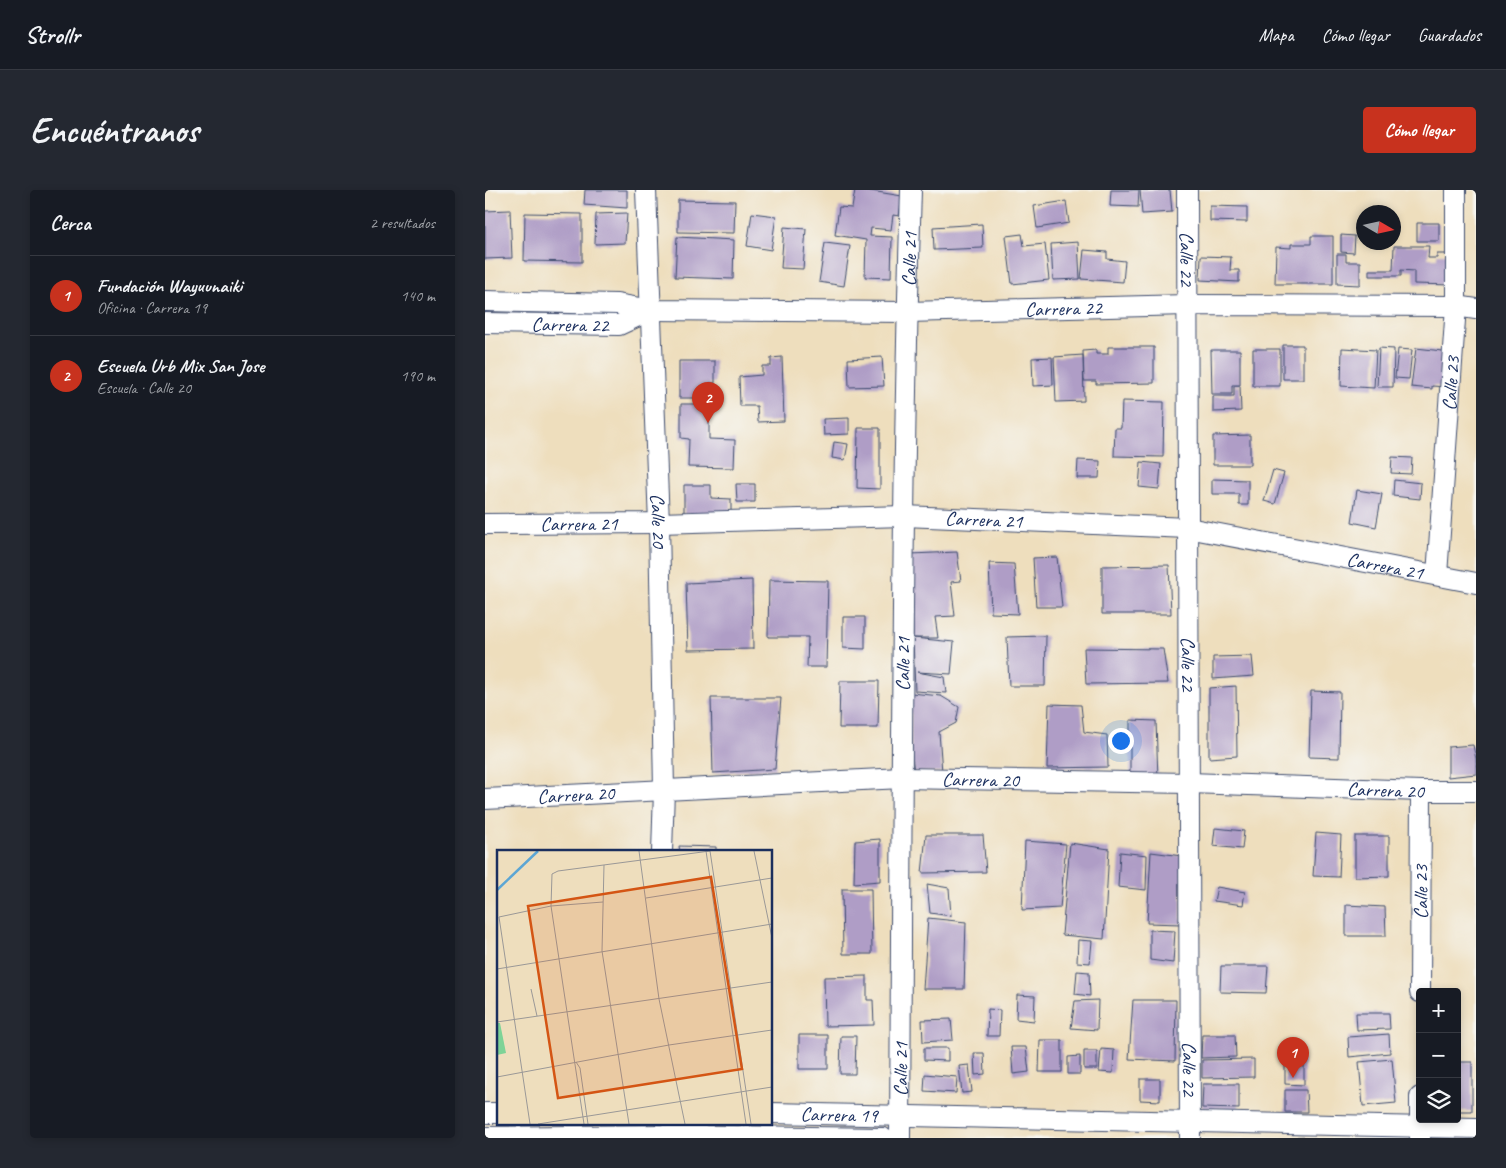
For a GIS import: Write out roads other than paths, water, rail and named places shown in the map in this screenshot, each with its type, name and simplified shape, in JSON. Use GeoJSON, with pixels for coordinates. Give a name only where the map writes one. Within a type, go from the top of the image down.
{"type":"FeatureCollection","features":[{"type":"Feature","properties":{"kind":"street","name":"Calle 20"},"geometry":{"type":"LineString","coordinates":[[646,190],[659,522],[663,790],[662,850]]}},
{"type":"Feature","properties":{"kind":"street","name":"Calle 21"},"geometry":{"type":"LineString","coordinates":[[901,1138],[904,516],[911,190]]}},
{"type":"Feature","properties":{"kind":"street","name":"Calle 22"},"geometry":{"type":"LineString","coordinates":[[1187,190],[1190,1130]]}},
{"type":"Feature","properties":{"kind":"street","name":"Calle 23"},"geometry":{"type":"LineString","coordinates":[[1437,575],[1456,306],[1456,190]]}},
{"type":"Feature","properties":{"kind":"street","name":"Carrera 22"},"geometry":{"type":"LineString","coordinates":[[485,302],[617,304],[651,310],[907,312],[1187,305],[1456,306],[1476,309]]}},
{"type":"Feature","properties":{"kind":"street","name":"Carrera 22"},"geometry":{"type":"LineString","coordinates":[[485,323],[619,324],[651,310]]}},
{"type":"Feature","properties":{"kind":"street","name":"Carrera 21"},"geometry":{"type":"LineString","coordinates":[[485,524],[904,516],[1188,528],[1476,582]]}},
{"type":"Feature","properties":{"kind":"street","name":"Carrera 20"},"geometry":{"type":"LineString","coordinates":[[485,799],[902,778],[1189,783],[1476,792]]}},
{"type":"Feature","properties":{"kind":"street","name":"Calle 23"},"geometry":{"type":"LineString","coordinates":[[1420,988],[1421,791]]}},
{"type":"Feature","properties":{"kind":"street","name":"Carrera 19"},"geometry":{"type":"LineString","coordinates":[[773,1113],[901,1116],[1190,1130],[1420,1133],[1476,1128]]}},
{"type":"Feature","properties":{"kind":"street","name":"Carrera 19"},"geometry":{"type":"LineString","coordinates":[[485,1138],[655,1132],[883,1138]]}},
{"type":"Feature","properties":{"kind":"place","name":"Escuela Urb Mix San Jose"},"geometry":{"type":"Point","coordinates":[708,423]}},
{"type":"Feature","properties":{"kind":"place","name":"Fundación Wayuunaiki"},"geometry":{"type":"Point","coordinates":[1293,1078]}}]}
